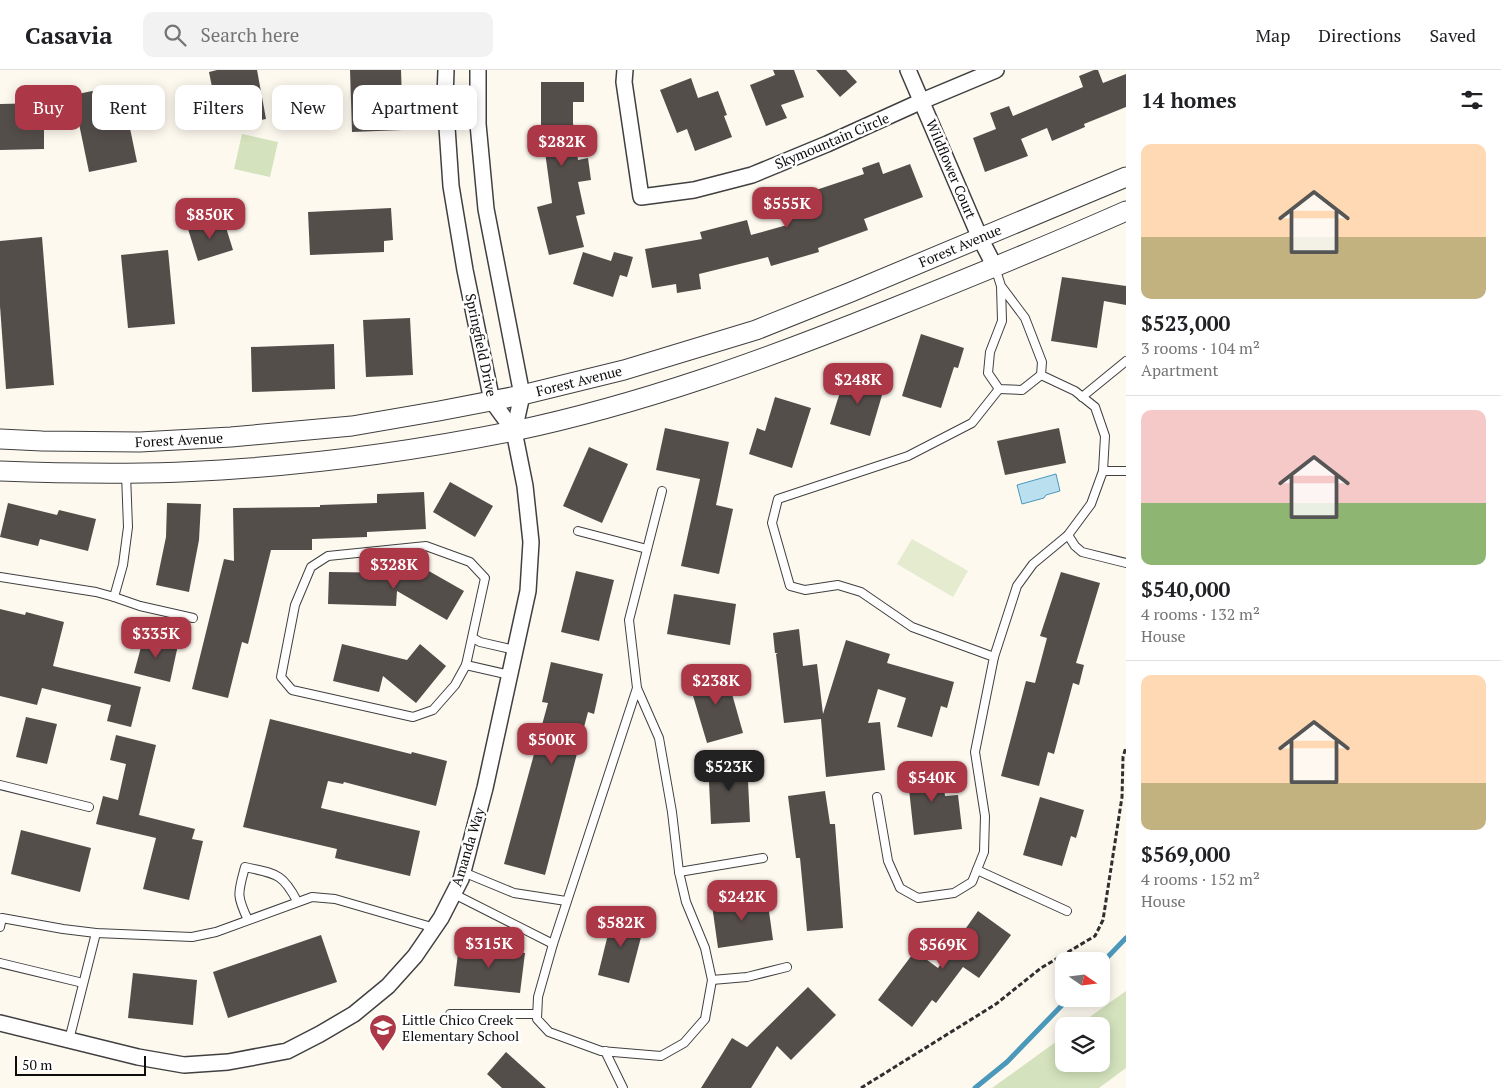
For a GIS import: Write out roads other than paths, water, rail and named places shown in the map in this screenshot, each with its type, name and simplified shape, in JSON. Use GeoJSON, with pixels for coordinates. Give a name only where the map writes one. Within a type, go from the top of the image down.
{"type":"FeatureCollection","features":[{"type":"Feature","properties":{"kind":"street","name":"Springfield Drive"},"geometry":{"type":"LineString","coordinates":[[446,70],[445,98],[451,186],[465,270],[492,401],[514,430]]}},
{"type":"Feature","properties":{"kind":"street"},"geometry":{"type":"LineString","coordinates":[[478,70],[478,124],[486,209],[522,395],[514,430]]}},
{"type":"Feature","properties":{"kind":"street","name":"Skymountain Circle"},"geometry":{"type":"LineString","coordinates":[[625,70],[624,82],[641,197],[694,190],[752,175],[996,70]]}},
{"type":"Feature","properties":{"kind":"street","name":"Wildflower Court"},"geometry":{"type":"LineString","coordinates":[[908,70],[980,238],[995,267]]}},
{"type":"Feature","properties":{"kind":"street","name":"Forest Avenue"},"geometry":{"type":"LineString","coordinates":[[0,439],[140,442],[231,437],[352,426],[522,395],[624,370],[756,330],[1126,177]]}},
{"type":"Feature","properties":{"kind":"street"},"geometry":{"type":"LineString","coordinates":[[0,471],[126,472],[234,470],[345,458],[514,430],[604,408],[704,379],[782,352],[995,267],[1126,211]]}},
{"type":"Feature","properties":{"kind":"street","name":"Amanda Way"},"geometry":{"type":"LineString","coordinates":[[0,1023],[138,1057],[184,1065],[228,1062],[287,1051],[320,1034],[354,1014],[388,986],[415,956],[435,928],[454,894],[463,872],[485,788],[528,590],[531,542],[525,486],[514,430]]}},
{"type":"Feature","properties":{"kind":"lane"},"geometry":{"type":"LineString","coordinates":[[995,267],[1000,286],[1002,321],[990,352],[988,373],[999,389]]}},
{"type":"Feature","properties":{"kind":"lane"},"geometry":{"type":"LineString","coordinates":[[999,389],[1022,390],[1041,376],[1042,362],[1026,318],[1000,286]]}},
{"type":"Feature","properties":{"kind":"lane"},"geometry":{"type":"LineString","coordinates":[[1082,397],[1126,360]]}},
{"type":"Feature","properties":{"kind":"lane"},"geometry":{"type":"LineString","coordinates":[[877,797],[888,862],[900,888],[918,898],[954,894],[972,882],[984,852],[985,816],[975,752],[994,657],[1017,586],[1032,564],[1068,535],[1091,504],[1103,471],[1105,436],[1095,407],[1075,391],[1041,376]]}},
{"type":"Feature","properties":{"kind":"lane"},"geometry":{"type":"LineString","coordinates":[[994,657],[912,627],[861,592],[838,585],[805,590],[790,586],[772,523],[778,499],[908,456],[972,423],[999,389]]}},
{"type":"Feature","properties":{"kind":"lane"},"geometry":{"type":"LineString","coordinates":[[1103,471],[1126,471]]}},
{"type":"Feature","properties":{"kind":"lane"},"geometry":{"type":"LineString","coordinates":[[114,597],[123,565],[128,527],[126,472]]}},
{"type":"Feature","properties":{"kind":"lane"},"geometry":{"type":"LineString","coordinates":[[638,688],[566,901],[538,996],[537,1019],[549,1032],[605,1051],[661,1056],[684,1043],[705,1019],[712,980],[705,948],[686,902],[679,872],[672,812],[659,738],[638,688],[629,620],[662,490]]}},
{"type":"Feature","properties":{"kind":"lane"},"geometry":{"type":"LineString","coordinates":[[578,532],[646,550]]}},
{"type":"Feature","properties":{"kind":"lane"},"geometry":{"type":"LineString","coordinates":[[1068,535],[1075,546],[1082,552],[1126,563]]}},
{"type":"Feature","properties":{"kind":"lane"},"geometry":{"type":"LineString","coordinates":[[426,546],[470,562],[486,578],[473,638],[466,665],[455,685],[432,710],[413,717],[292,690],[281,677],[295,605],[311,567],[328,556],[426,546]]}},
{"type":"Feature","properties":{"kind":"lane"},"geometry":{"type":"LineString","coordinates":[[0,577],[96,592],[140,606],[193,618]]}},
{"type":"Feature","properties":{"kind":"lane"},"geometry":{"type":"LineString","coordinates":[[473,638],[480,642],[515,650]]}},
{"type":"Feature","properties":{"kind":"lane"},"geometry":{"type":"LineString","coordinates":[[466,665],[510,675]]}},
{"type":"Feature","properties":{"kind":"lane"},"geometry":{"type":"LineString","coordinates":[[0,785],[89,806]]}},
{"type":"Feature","properties":{"kind":"lane"},"geometry":{"type":"LineString","coordinates":[[679,872],[764,858]]}},
{"type":"Feature","properties":{"kind":"lane"},"geometry":{"type":"LineString","coordinates":[[248,920],[239,901],[239,888],[245,867],[276,874],[288,884],[298,901]]}},
{"type":"Feature","properties":{"kind":"lane"},"geometry":{"type":"LineString","coordinates":[[976,870],[1067,911]]}},
{"type":"Feature","properties":{"kind":"lane"},"geometry":{"type":"LineString","coordinates":[[463,872],[514,893],[566,901]]}},
{"type":"Feature","properties":{"kind":"lane"},"geometry":{"type":"LineString","coordinates":[[454,894],[553,944]]}},
{"type":"Feature","properties":{"kind":"lane"},"geometry":{"type":"LineString","coordinates":[[0,928],[2,918],[96,933],[192,937],[216,932],[312,896],[322,897],[435,928]]}},
{"type":"Feature","properties":{"kind":"lane"},"geometry":{"type":"LineString","coordinates":[[69,1040],[96,933]]}},
{"type":"Feature","properties":{"kind":"lane"},"geometry":{"type":"LineString","coordinates":[[0,963],[84,983]]}},
{"type":"Feature","properties":{"kind":"lane"},"geometry":{"type":"LineString","coordinates":[[712,980],[747,977],[787,967]]}},
{"type":"Feature","properties":{"kind":"lane"},"geometry":{"type":"LineString","coordinates":[[450,1014],[537,1014]]}},
{"type":"Feature","properties":{"kind":"lane"},"geometry":{"type":"LineString","coordinates":[[605,1051],[623,1088]]}},
{"type":"Feature","properties":{"kind":"water"},"geometry":{"type":"Polygon","coordinates":[[[1056,474],[1060,491],[1022,504],[1017,485],[1056,474]]]}},
{"type":"Feature","properties":{"kind":"waterway"},"geometry":{"type":"LineString","coordinates":[[1110,955],[1126,938]]}},
{"type":"Feature","properties":{"kind":"waterway"},"geometry":{"type":"LineString","coordinates":[[975,1088],[1007,1062],[1059,1008]]}},
{"type":"Feature","properties":{"kind":"place","name":"Little Chico Creek Elementary School"},"geometry":{"type":"Point","coordinates":[383,1052]}}]}
